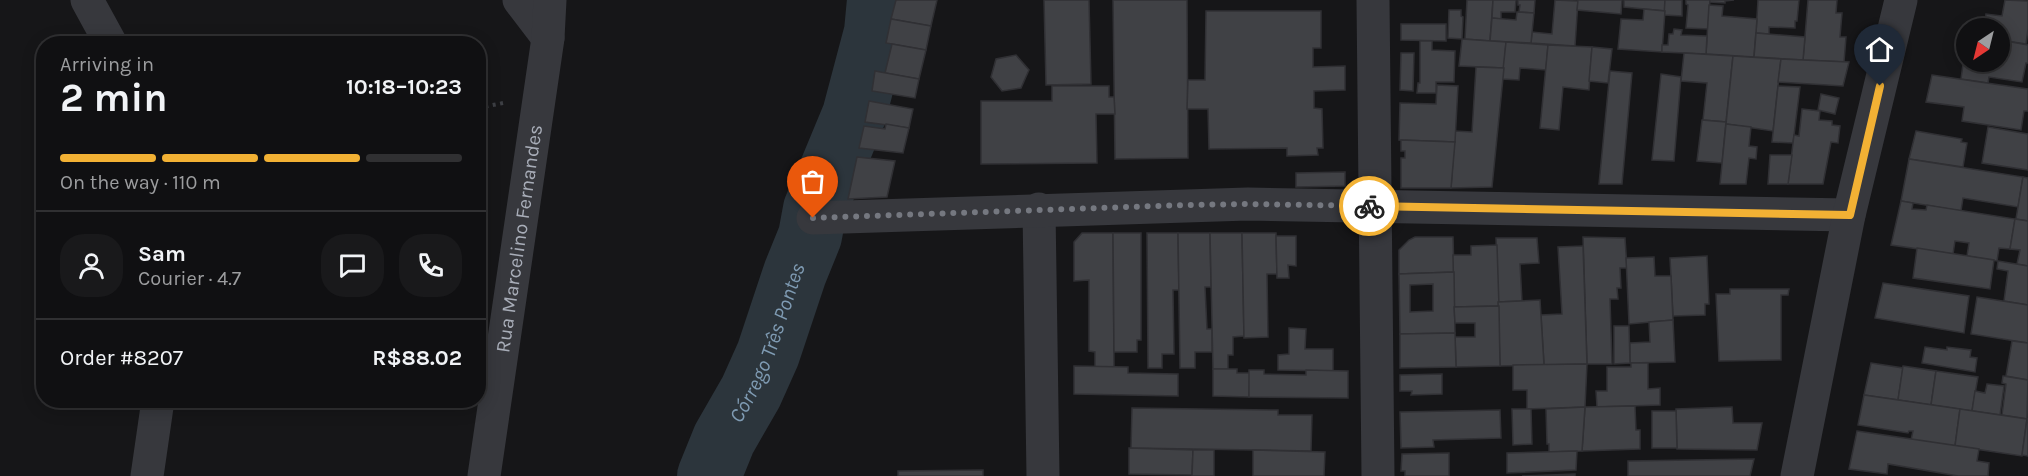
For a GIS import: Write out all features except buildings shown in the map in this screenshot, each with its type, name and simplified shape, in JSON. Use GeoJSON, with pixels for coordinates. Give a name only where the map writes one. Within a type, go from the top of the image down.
{"type":"FeatureCollection","features":[{"type":"Feature","properties":{"kind":"street"},"geometry":{"type":"LineString","coordinates":[[87,0],[107,36]]}},
{"type":"Feature","properties":{"kind":"street"},"geometry":{"type":"LineString","coordinates":[[519,0],[548,38]]}},
{"type":"Feature","properties":{"kind":"street","name":"Rua Marcelino Fernandes"},"geometry":{"type":"LineString","coordinates":[[484,476],[548,38],[550,0]]}},
{"type":"Feature","properties":{"kind":"street"},"geometry":{"type":"LineString","coordinates":[[1373,0],[1378,476]]}},
{"type":"Feature","properties":{"kind":"street"},"geometry":{"type":"LineString","coordinates":[[1797,476],[1850,215],[1901,0]]}},
{"type":"Feature","properties":{"kind":"street"},"geometry":{"type":"LineString","coordinates":[[813,218],[1248,204],[1850,215]]}},
{"type":"Feature","properties":{"kind":"street"},"geometry":{"type":"LineString","coordinates":[[1039,209],[1043,476]]}},
{"type":"Feature","properties":{"kind":"street"},"geometry":{"type":"LineString","coordinates":[[147,476],[157,408]]}},
{"type":"Feature","properties":{"kind":"waterway","name":"Córrego Três Pontes"},"geometry":{"type":"LineString","coordinates":[[709,476],[724,439],[751,392],[768,354],[810,236],[815,209],[854,115],[876,32],[879,0]]}},
{"type":"Feature","properties":{"kind":"way so far"},"geometry":{"type":"LineString","coordinates":[[813,218],[1186,205],[1369,206]]}},
{"type":"Feature","properties":{"kind":"route"},"geometry":{"type":"LineString","coordinates":[[1369,206],[1850,215],[1880,86]]}}]}
